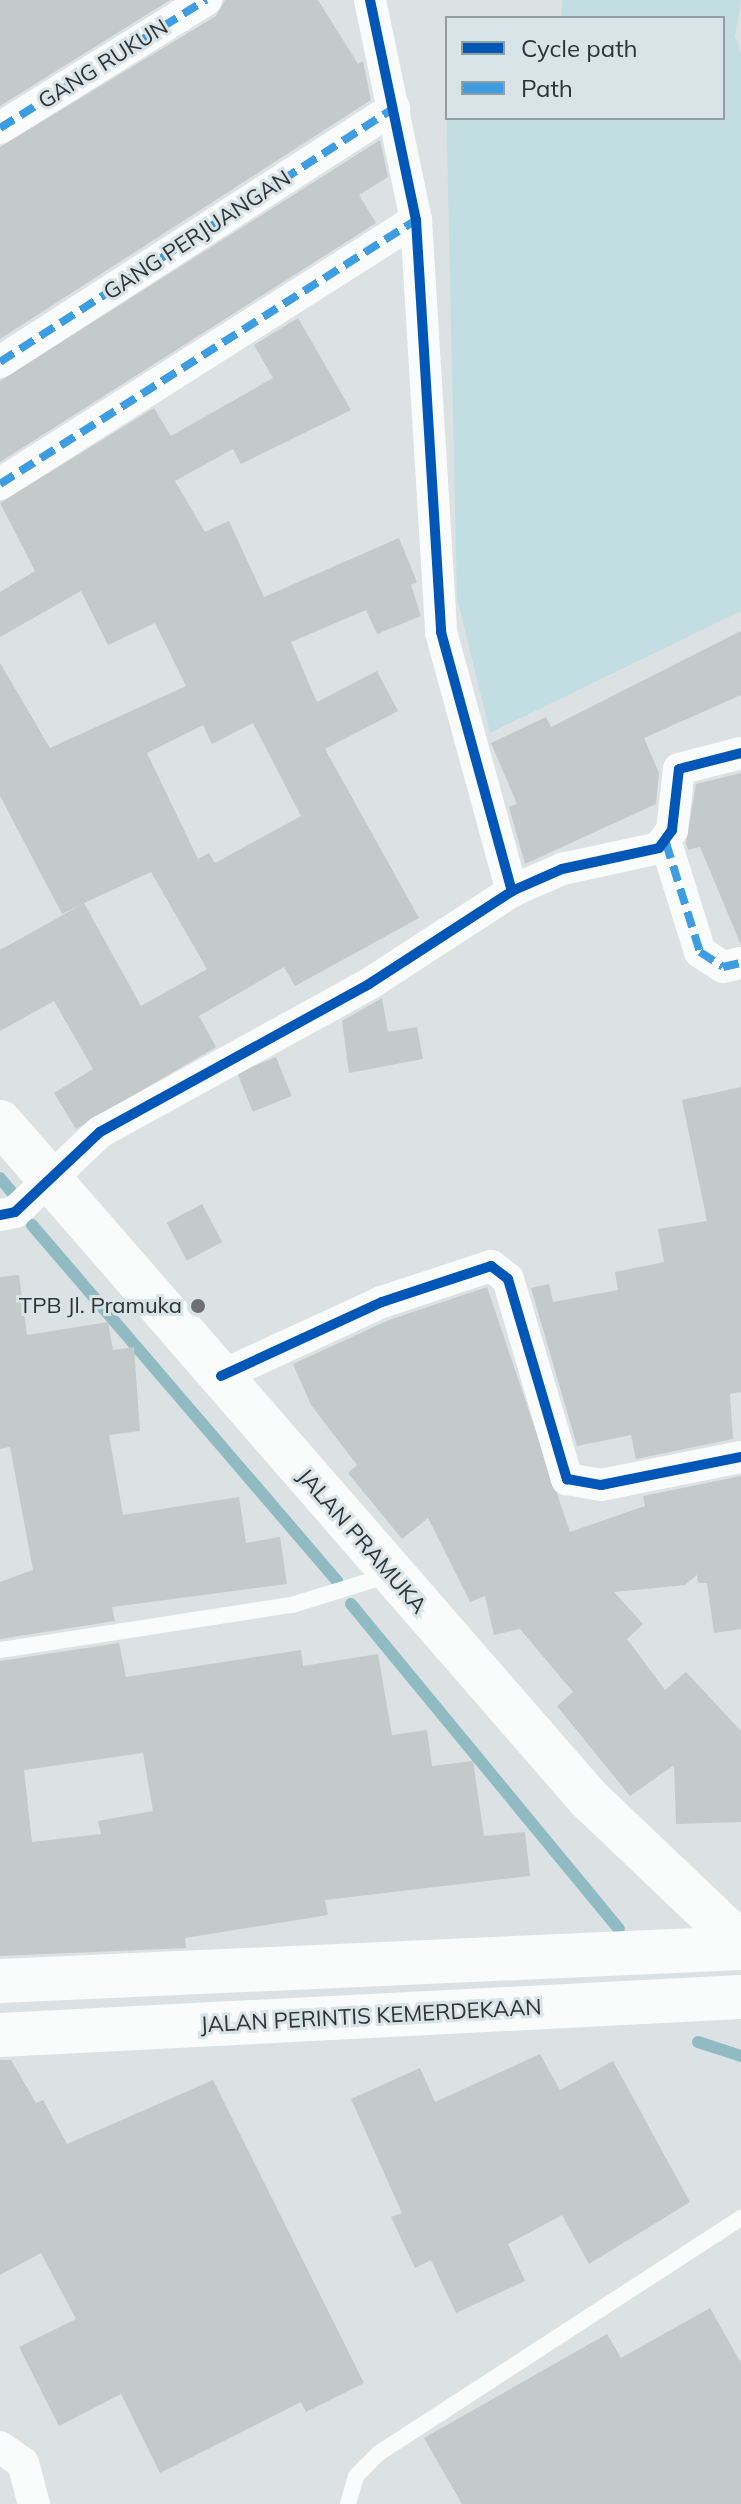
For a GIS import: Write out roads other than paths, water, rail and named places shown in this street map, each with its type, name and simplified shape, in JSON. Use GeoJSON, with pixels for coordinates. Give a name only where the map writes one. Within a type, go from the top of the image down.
{"type":"FeatureCollection","features":[{"type":"Feature","properties":{"kind":"main road","name":"JALAN PRAMUKA"},"geometry":{"type":"LineString","coordinates":[[0,1122],[391,1575],[599,1809],[741,1946]]}},
{"type":"Feature","properties":{"kind":"main road"},"geometry":{"type":"LineString","coordinates":[[0,1981],[741,1946]]}},
{"type":"Feature","properties":{"kind":"main road","name":"JALAN PERINTIS KEMERDEKAAN"},"geometry":{"type":"LineString","coordinates":[[0,2035],[741,1997]]}},
{"type":"Feature","properties":{"kind":"street","name":"GANG RUKUN"},"geometry":{"type":"LineString","coordinates":[[0,128],[206,0]]}},
{"type":"Feature","properties":{"kind":"street"},"geometry":{"type":"LineString","coordinates":[[370,0],[416,220],[441,632],[512,891]]}},
{"type":"Feature","properties":{"kind":"street","name":"GANG PERJUANGAN"},"geometry":{"type":"LineString","coordinates":[[0,362],[394,108]]}},
{"type":"Feature","properties":{"kind":"street"},"geometry":{"type":"LineString","coordinates":[[0,484],[416,220]]}},
{"type":"Feature","properties":{"kind":"street"},"geometry":{"type":"LineString","coordinates":[[735,964],[700,952],[666,843],[679,769],[741,753]]}},
{"type":"Feature","properties":{"kind":"street"},"geometry":{"type":"LineString","coordinates":[[0,1215],[15,1212],[100,1132],[369,984],[512,891],[562,869],[666,843]]}},
{"type":"Feature","properties":{"kind":"street"},"geometry":{"type":"LineString","coordinates":[[221,1376],[382,1302],[491,1266],[508,1279],[567,1479],[601,1485],[741,1457]]}},
{"type":"Feature","properties":{"kind":"street"},"geometry":{"type":"LineString","coordinates":[[0,2447],[23,2463],[34,2504]]}},
{"type":"Feature","properties":{"kind":"lane"},"geometry":{"type":"LineString","coordinates":[[0,1650],[292,1605],[391,1575]]}},
{"type":"Feature","properties":{"kind":"lane"},"geometry":{"type":"LineString","coordinates":[[348,2504],[356,2476],[379,2453],[741,2218]]}},
{"type":"Feature","properties":{"kind":"waterway"},"geometry":{"type":"LineString","coordinates":[[0,1178],[11,1191]]}},
{"type":"Feature","properties":{"kind":"waterway"},"geometry":{"type":"LineString","coordinates":[[32,1225],[337,1581]]}},
{"type":"Feature","properties":{"kind":"waterway"},"geometry":{"type":"LineString","coordinates":[[351,1604],[619,1929]]}},
{"type":"Feature","properties":{"kind":"waterway"},"geometry":{"type":"LineString","coordinates":[[698,2042],[741,2056]]}},
{"type":"Feature","properties":{"kind":"place","name":"TPB Jl. Pramuka"},"geometry":{"type":"Point","coordinates":[198,1306]}}]}
